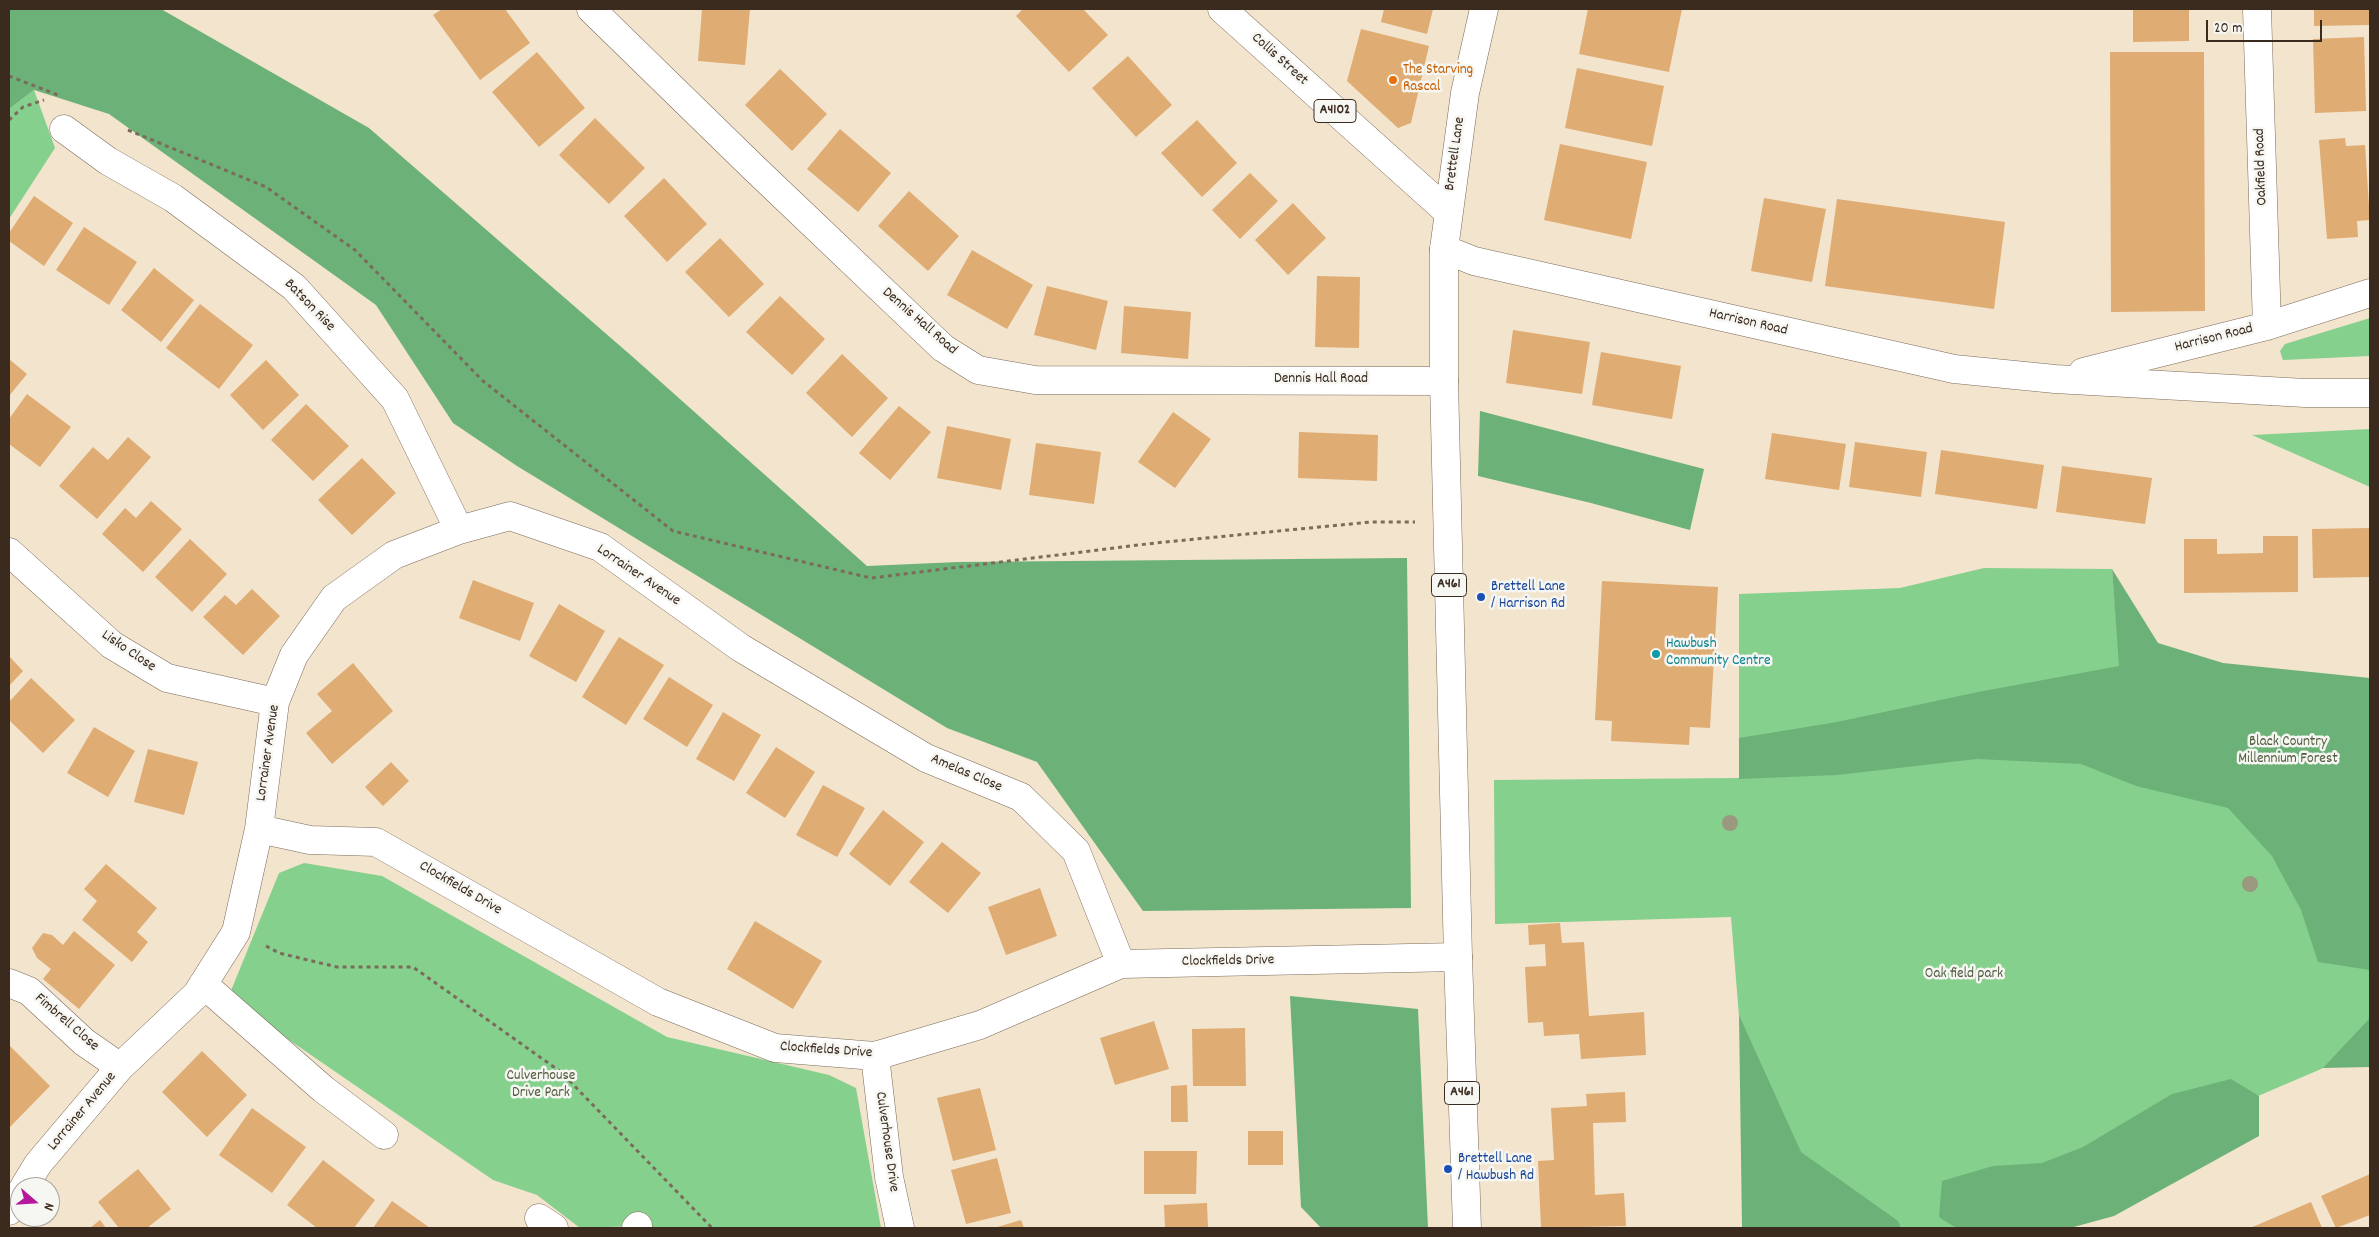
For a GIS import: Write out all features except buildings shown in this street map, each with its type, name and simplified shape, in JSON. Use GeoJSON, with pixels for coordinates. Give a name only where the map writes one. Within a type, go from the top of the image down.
{"type":"FeatureCollection","features":[{"type":"Feature","properties":{"kind":"street","name":"Dennis Hall Road"},"geometry":{"type":"LineString","coordinates":[[591,9],[943,348],[978,370],[1035,380],[1444,380]]}},
{"type":"Feature","properties":{"kind":"street","name":"Collis Street"},"geometry":{"type":"LineString","coordinates":[[1222,9],[1448,212]]}},
{"type":"Feature","properties":{"kind":"street","name":"Brettell Lane"},"geometry":{"type":"LineString","coordinates":[[1448,212],[1465,93],[1484,9]]}},
{"type":"Feature","properties":{"kind":"street","name":"Oakfield Road"},"geometry":{"type":"LineString","coordinates":[[2257,9],[2267,326]]}},
{"type":"Feature","properties":{"kind":"street","name":"Batson Rise"},"geometry":{"type":"LineString","coordinates":[[64,129],[108,161],[173,198],[294,287],[395,399],[459,530]]}},
{"type":"Feature","properties":{"kind":"street","name":"A461"},"geometry":{"type":"LineString","coordinates":[[1448,212],[1444,249],[1444,380],[1458,957],[1467,1228]]}},
{"type":"Feature","properties":{"kind":"street","name":"Harrison Road"},"geometry":{"type":"LineString","coordinates":[[1444,249],[1474,261],[1954,369],[2055,379],[2305,393],[2370,392]]}},
{"type":"Feature","properties":{"kind":"street","name":"Harrison Road"},"geometry":{"type":"LineString","coordinates":[[2055,379],[2267,326],[2370,293]]}},
{"type":"Feature","properties":{"kind":"street","name":"Lorrainer Avenue"},"geometry":{"type":"LineString","coordinates":[[30,1177],[38,1164],[120,1067],[198,994],[236,932],[259,829],[274,702],[294,655],[334,598],[394,555],[459,530],[510,516],[600,547],[741,648]]}},
{"type":"Feature","properties":{"kind":"street","name":"Lisko Close"},"geometry":{"type":"LineString","coordinates":[[9,552],[112,645],[167,678],[274,702]]}},
{"type":"Feature","properties":{"kind":"street","name":"Amelas Close"},"geometry":{"type":"LineString","coordinates":[[741,648],[926,758],[1021,797],[1076,851],[1121,964]]}},
{"type":"Feature","properties":{"kind":"street","name":"Clockfields Drive"},"geometry":{"type":"LineString","coordinates":[[259,829],[310,840],[376,842],[658,1002],[775,1048],[875,1056],[980,1025],[1121,964],[1458,957]]}},
{"type":"Feature","properties":{"kind":"street","name":"Fimbrell Close"},"geometry":{"type":"LineString","coordinates":[[9,983],[29,992],[84,1042],[120,1067]]}},
{"type":"Feature","properties":{"kind":"street"},"geometry":{"type":"LineString","coordinates":[[203,984],[323,1089],[384,1135]]}},
{"type":"Feature","properties":{"kind":"street","name":"Culverhouse Drive"},"geometry":{"type":"LineString","coordinates":[[875,1056],[889,1177],[900,1228]]}},
{"type":"Feature","properties":{"kind":"path"},"geometry":{"type":"LineString","coordinates":[[9,76],[59,95],[23,107],[9,120]]}},
{"type":"Feature","properties":{"kind":"path"},"geometry":{"type":"LineString","coordinates":[[125,129],[266,187],[355,250],[483,381],[674,531],[871,578],[1155,543],[1361,523],[1448,521]]}},
{"type":"Feature","properties":{"kind":"path"},"geometry":{"type":"LineString","coordinates":[[236,932],[279,953],[337,967],[413,967],[561,1072],[712,1228]]}},
{"type":"Feature","properties":{"kind":"green space"},"geometry":{"type":"Polygon","coordinates":[[[9,9],[161,9],[369,128],[634,358],[867,566],[958,562],[1407,558],[1411,908],[1143,911],[1037,762],[947,728],[517,466],[453,423],[376,305],[109,114],[34,90],[9,109],[9,9]]]}},
{"type":"Feature","properties":{"kind":"green space"},"geometry":{"type":"Polygon","coordinates":[[[34,90],[55,148],[9,219],[9,109],[34,90]]]}},
{"type":"Feature","properties":{"kind":"green space"},"geometry":{"type":"Polygon","coordinates":[[[2370,318],[2370,356],[2283,360],[2280,351],[2285,344],[2370,318]]]}},
{"type":"Feature","properties":{"kind":"green space"},"geometry":{"type":"Polygon","coordinates":[[[1480,411],[1704,469],[1690,530],[1591,503],[1478,476],[1480,411]]]}},
{"type":"Feature","properties":{"kind":"green space"},"geometry":{"type":"Polygon","coordinates":[[[2370,429],[2370,487],[2252,435],[2370,429]]]}},
{"type":"Feature","properties":{"kind":"green space","name":"Oak field park"},"geometry":{"type":"Polygon","coordinates":[[[1984,568],[2112,569],[2122,694],[2370,685],[2370,1048],[1950,1228],[1756,1228],[1731,917],[1495,924],[1494,780],[1739,778],[1739,594],[1900,588],[1984,568]]]}},
{"type":"Feature","properties":{"kind":"green space","name":"Black Country Millennium Forest"},"geometry":{"type":"Polygon","coordinates":[[[2112,569],[2158,643],[2223,663],[2370,678],[2370,970],[2318,962],[2301,910],[2272,856],[2228,808],[2136,786],[2081,764],[1977,759],[1837,775],[1739,779],[1739,738],[1837,722],[1978,692],[2119,666],[2112,569]]]}},
{"type":"Feature","properties":{"kind":"green space","name":"Culverhouse Drive Park"},"geometry":{"type":"Polygon","coordinates":[[[304,863],[382,876],[667,1037],[829,1075],[856,1088],[881,1228],[642,1228],[638,1226],[580,1228],[537,1195],[493,1180],[228,998],[279,873],[304,863]]]}},
{"type":"Feature","properties":{"kind":"green space"},"geometry":{"type":"Polygon","coordinates":[[[1290,996],[1418,1009],[1428,1228],[1321,1228],[1301,1207],[1290,996]]]}},
{"type":"Feature","properties":{"kind":"green space"},"geometry":{"type":"Polygon","coordinates":[[[1739,1015],[1801,1152],[1898,1221],[1901,1228],[1742,1228],[1739,1015]]]}},
{"type":"Feature","properties":{"kind":"green space"},"geometry":{"type":"Polygon","coordinates":[[[2370,1018],[2370,1067],[2323,1068],[2370,1018]]]}},
{"type":"Feature","properties":{"kind":"green space"},"geometry":{"type":"Polygon","coordinates":[[[2231,1079],[2259,1096],[2259,1136],[2114,1216],[2070,1228],[1956,1228],[1939,1217],[1942,1181],[1993,1166],[2042,1163],[2083,1147],[2172,1094],[2231,1079]]]}},
{"type":"Feature","properties":{"kind":"place","name":"The Starving Rascal"},"geometry":{"type":"Point","coordinates":[1393,80]}},
{"type":"Feature","properties":{"kind":"place","name":"Brettell Lane / Harrison Rd"},"geometry":{"type":"Point","coordinates":[1481,597]}},
{"type":"Feature","properties":{"kind":"place","name":"Hawbush Community Centre"},"geometry":{"type":"Point","coordinates":[1656,654]}},
{"type":"Feature","properties":{"kind":"place","name":"Brettell Lane / Hawbush Rd"},"geometry":{"type":"Point","coordinates":[1448,1169]}}]}
